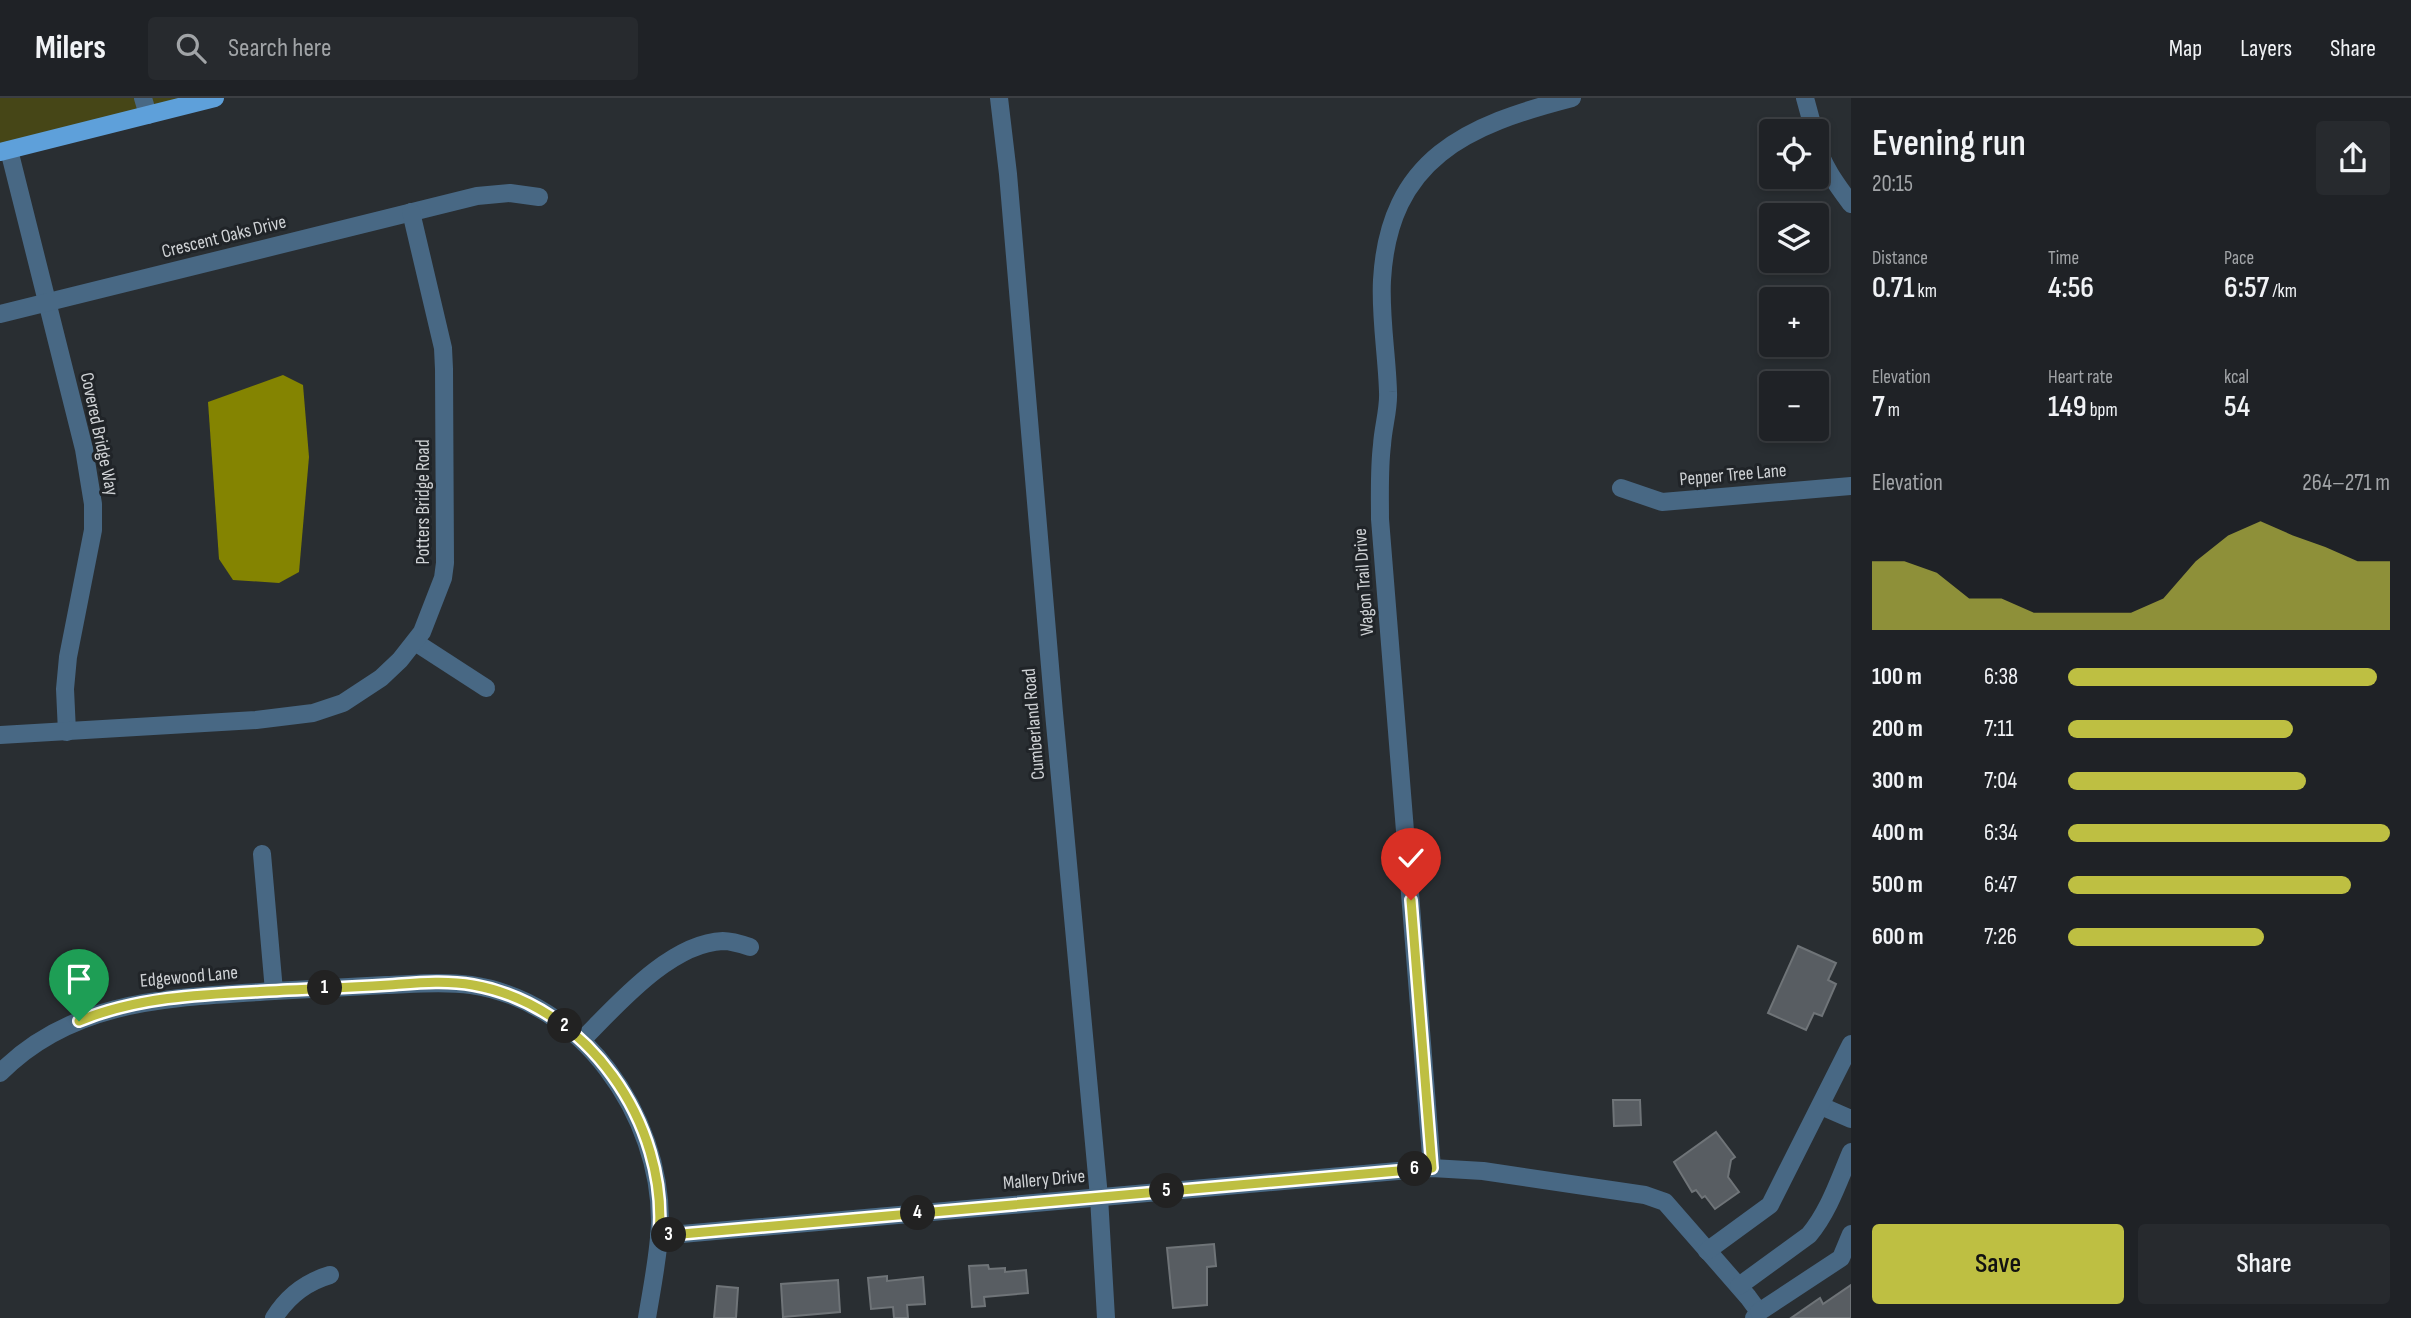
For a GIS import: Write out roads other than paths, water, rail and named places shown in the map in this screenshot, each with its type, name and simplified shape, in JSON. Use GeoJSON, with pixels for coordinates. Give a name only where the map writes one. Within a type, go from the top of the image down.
{"type":"FeatureCollection","features":[{"type":"Feature","properties":{"kind":"main road"},"geometry":{"type":"LineString","coordinates":[[4,151],[145,106],[215,98]]}},
{"type":"Feature","properties":{"kind":"street","name":"Cumberland Road"},"geometry":{"type":"LineString","coordinates":[[998,98],[1003,127],[1099,1197],[1106,1318]]}},
{"type":"Feature","properties":{"kind":"street","name":"Wagon Trail Drive"},"geometry":{"type":"LineString","coordinates":[[1432,1168],[1380,519],[1382,445],[1389,395],[1382,282],[1387,236],[1416,177],[1444,148],[1474,130],[1513,115],[1572,98]]}},
{"type":"Feature","properties":{"kind":"street"},"geometry":{"type":"LineString","coordinates":[[1805,98],[1811,119]]}},
{"type":"Feature","properties":{"kind":"street","name":"Covered Bridge Way"},"geometry":{"type":"LineString","coordinates":[[4,151],[84,449],[93,504],[93,530],[68,657],[65,689],[68,732]]}},
{"type":"Feature","properties":{"kind":"street"},"geometry":{"type":"LineString","coordinates":[[1829,172],[1851,204]]}},
{"type":"Feature","properties":{"kind":"street","name":"Crescent Oaks Drive"},"geometry":{"type":"LineString","coordinates":[[0,314],[494,193],[538,197]]}},
{"type":"Feature","properties":{"kind":"street","name":"Potters Bridge Road"},"geometry":{"type":"LineString","coordinates":[[0,735],[256,720],[313,713],[343,703],[365,690],[381,678],[415,642],[436,599],[445,563],[444,369],[443,348],[411,212]]}},
{"type":"Feature","properties":{"kind":"street","name":"Pepper Tree Lane"},"geometry":{"type":"LineString","coordinates":[[1622,488],[1662,502],[1851,486]]}},
{"type":"Feature","properties":{"kind":"street"},"geometry":{"type":"LineString","coordinates":[[415,642],[486,688]]}},
{"type":"Feature","properties":{"kind":"street"},"geometry":{"type":"LineString","coordinates":[[262,854],[274,991]]}},
{"type":"Feature","properties":{"kind":"street"},"geometry":{"type":"LineString","coordinates":[[582,1040],[631,992],[676,957],[711,943],[732,942],[750,947]]}},
{"type":"Feature","properties":{"kind":"street","name":"Edgewood Lane"},"geometry":{"type":"LineString","coordinates":[[0,1073],[40,1041],[98,1013],[144,1002],[274,991],[440,982],[488,988],[537,1008],[582,1040],[601,1060],[624,1094],[648,1143],[655,1169],[659,1236],[647,1318]]}},
{"type":"Feature","properties":{"kind":"street"},"geometry":{"type":"LineString","coordinates":[[1707,1251],[1770,1205],[1851,1044]]}},
{"type":"Feature","properties":{"kind":"street"},"geometry":{"type":"LineString","coordinates":[[1821,1106],[1851,1119]]}},
{"type":"Feature","properties":{"kind":"street"},"geometry":{"type":"LineString","coordinates":[[1739,1286],[1816,1227],[1830,1202],[1851,1152]]}},
{"type":"Feature","properties":{"kind":"street","name":"Mallery Drive"},"geometry":{"type":"LineString","coordinates":[[659,1236],[1432,1168],[1495,1172],[1645,1195],[1665,1202],[1739,1286],[1757,1315]]}},
{"type":"Feature","properties":{"kind":"street"},"geometry":{"type":"LineString","coordinates":[[1757,1315],[1841,1258],[1851,1234]]}},
{"type":"Feature","properties":{"kind":"street"},"geometry":{"type":"LineString","coordinates":[[274,1318],[291,1297],[318,1279],[330,1275]]}}]}
